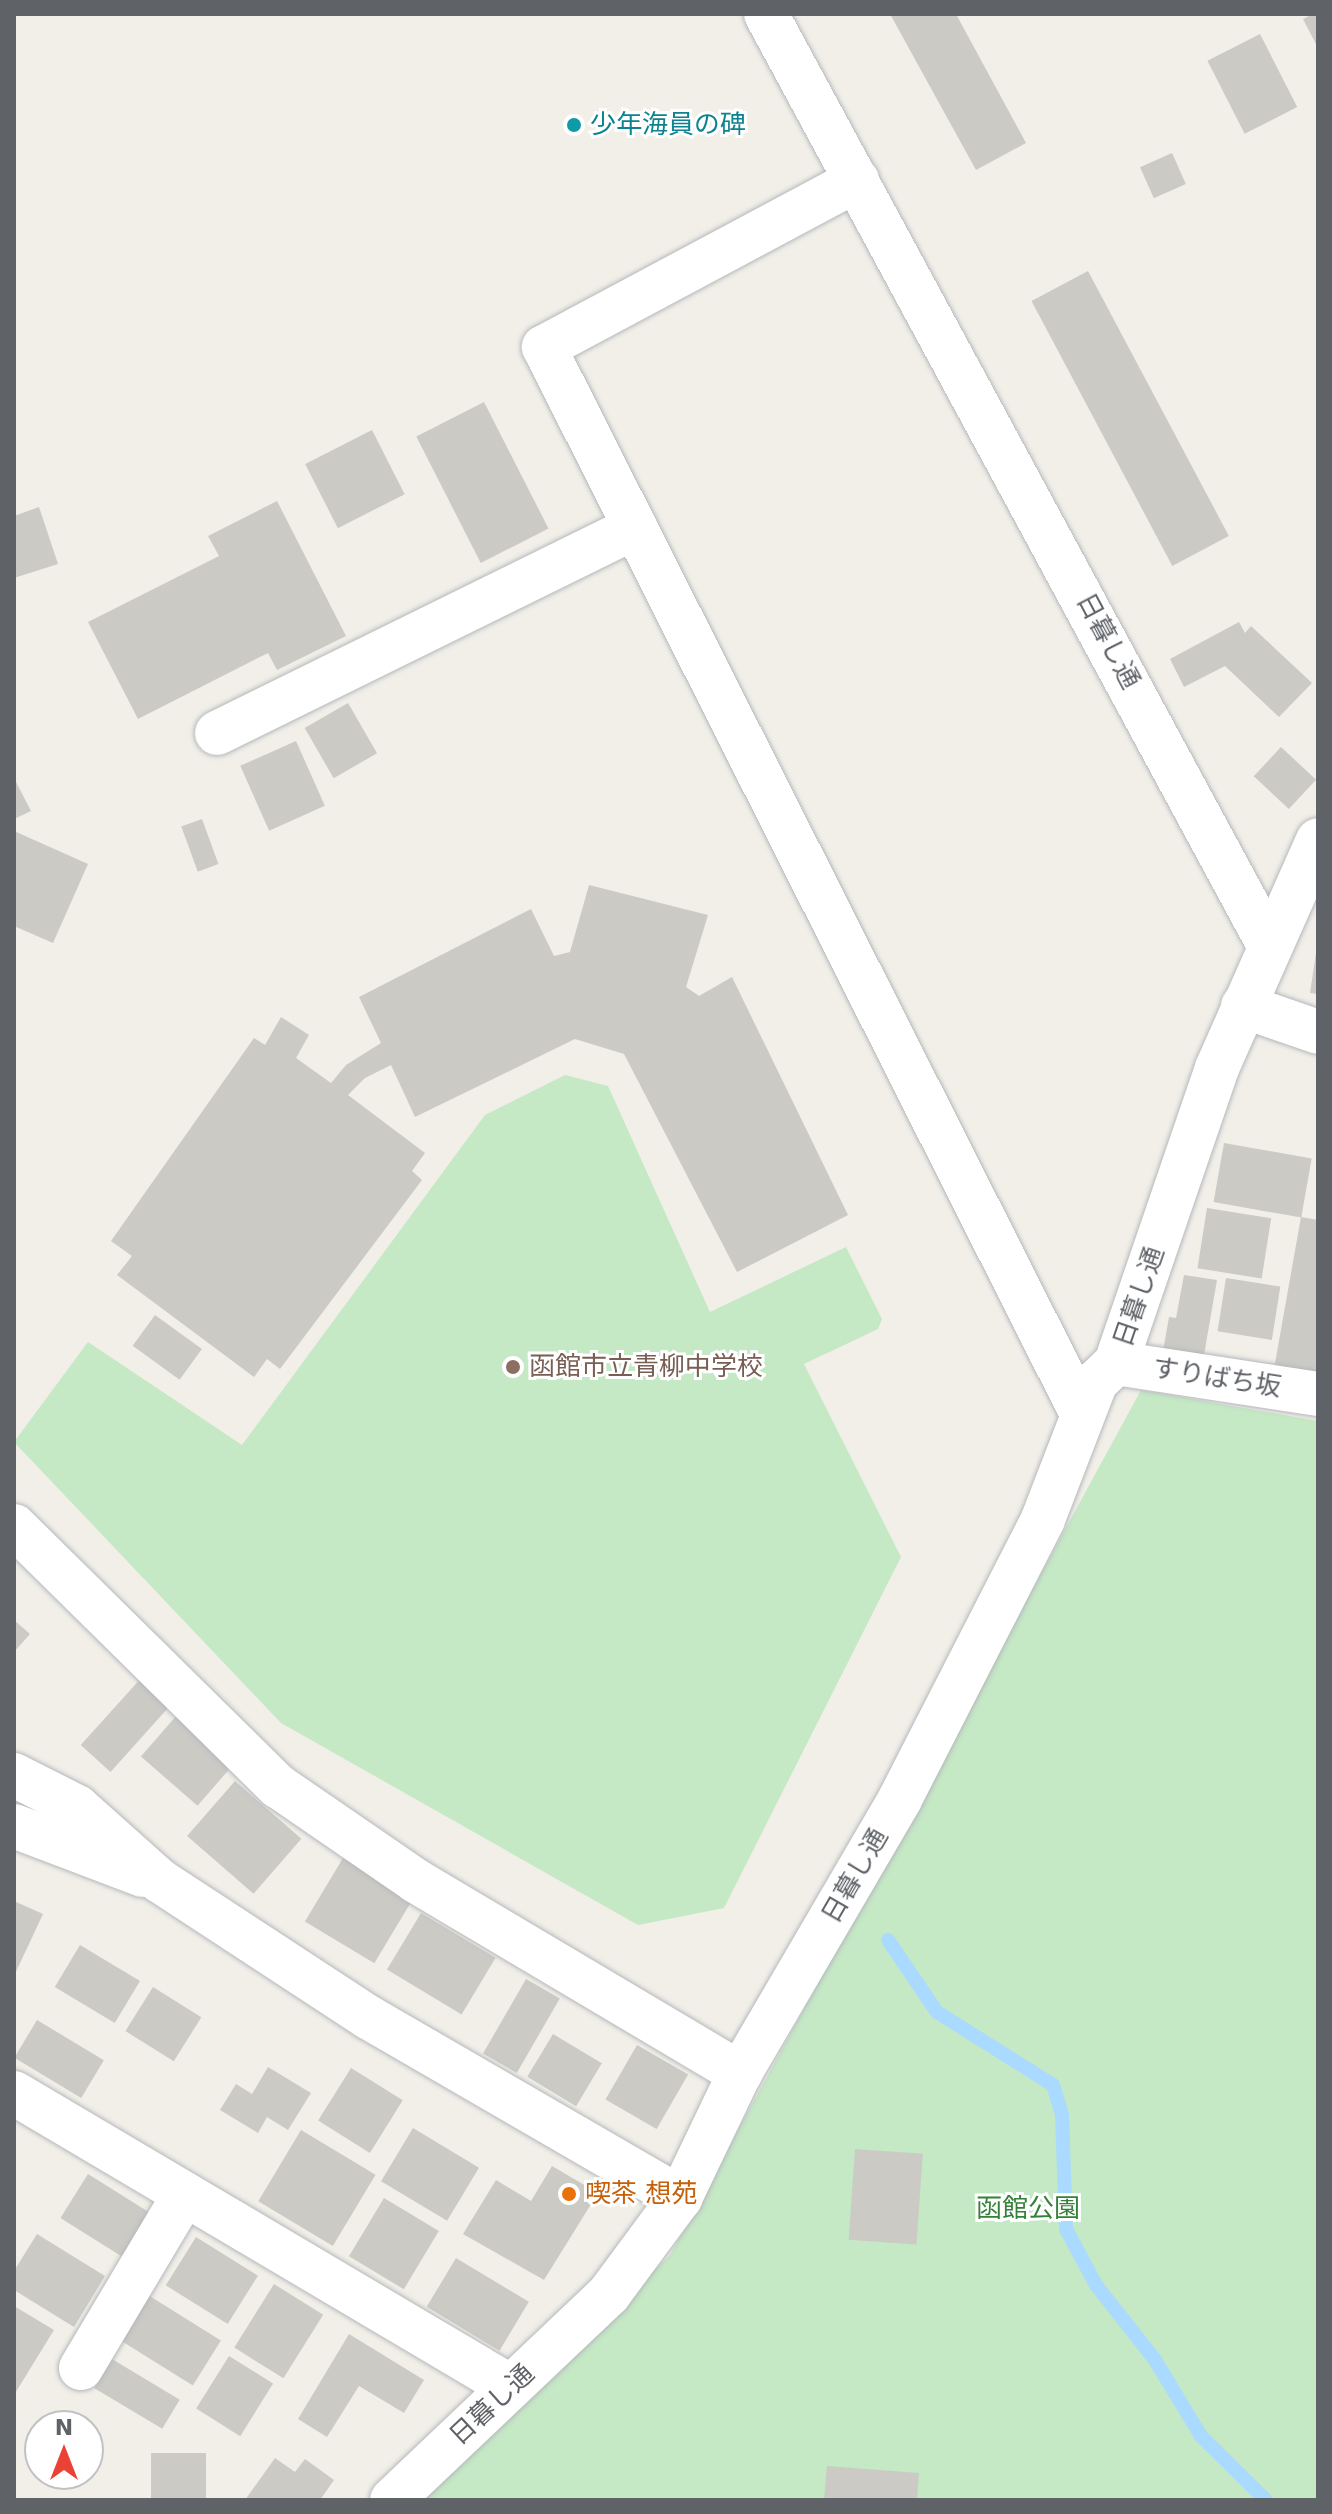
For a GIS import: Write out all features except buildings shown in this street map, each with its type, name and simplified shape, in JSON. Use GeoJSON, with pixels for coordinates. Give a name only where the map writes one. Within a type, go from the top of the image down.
{"type":"FeatureCollection","features":[{"type":"Feature","properties":{"kind":"street","name":"日暮し通"},"geometry":{"type":"LineString","coordinates":[[392,2500],[609,2294],[638,2262],[680,2198],[740,2073],[900,1799],[1043,1519],[1096,1382],[1116,1363],[1243,1006],[1270,947],[766,14]]}},
{"type":"Feature","properties":{"kind":"street"},"geometry":{"type":"LineString","coordinates":[[857,180],[544,347],[1082,1414]]}},
{"type":"Feature","properties":{"kind":"street"},"geometry":{"type":"LineString","coordinates":[[217,733],[635,527]]}},
{"type":"Feature","properties":{"kind":"street"},"geometry":{"type":"LineString","coordinates":[[1270,947],[1318,840]]}},
{"type":"Feature","properties":{"kind":"street"},"geometry":{"type":"LineString","coordinates":[[1243,1006],[1318,1032]]}},
{"type":"Feature","properties":{"kind":"street","name":"すりばち坂"},"geometry":{"type":"LineString","coordinates":[[1116,1363],[1318,1394]]}},
{"type":"Feature","properties":{"kind":"street"},"geometry":{"type":"LineString","coordinates":[[14,1526],[278,1786],[416,1881],[740,2073]]}},
{"type":"Feature","properties":{"kind":"street"},"geometry":{"type":"LineString","coordinates":[[14,1775],[77,1807],[160,1881],[368,2017],[680,2198]]}},
{"type":"Feature","properties":{"kind":"street"},"geometry":{"type":"LineString","coordinates":[[14,1826],[160,1881]]}},
{"type":"Feature","properties":{"kind":"street"},"geometry":{"type":"LineString","coordinates":[[14,2093],[511,2387]]}},
{"type":"Feature","properties":{"kind":"street"},"geometry":{"type":"LineString","coordinates":[[81,2368],[184,2195]]}},
{"type":"Feature","properties":{"kind":"green space"},"geometry":{"type":"Polygon","coordinates":[[[565,1075],[608,1086],[710,1312],[846,1247],[882,1319],[878,1329],[804,1364],[901,1557],[724,1908],[638,1925],[281,1723],[14,1442],[88,1342],[242,1445],[485,1115],[565,1075]]]}},
{"type":"Feature","properties":{"kind":"green space","name":"函館公園"},"geometry":{"type":"Polygon","coordinates":[[[1141,1390],[1318,1421],[1318,2500],[416,2500],[670,2255],[1141,1390]]]}},
{"type":"Feature","properties":{"kind":"waterway"},"geometry":{"type":"LineString","coordinates":[[888,1940],[937,2012],[1053,2085],[1062,2115],[1066,2229],[1096,2285],[1155,2360],[1201,2436],[1266,2500]]}},
{"type":"Feature","properties":{"kind":"place","name":"少年海員の碑"},"geometry":{"type":"Point","coordinates":[574,125]}},
{"type":"Feature","properties":{"kind":"place","name":"函館市立青柳中学校"},"geometry":{"type":"Point","coordinates":[513,1367]}},
{"type":"Feature","properties":{"kind":"place","name":"喫茶 想苑"},"geometry":{"type":"Point","coordinates":[569,2194]}}]}
